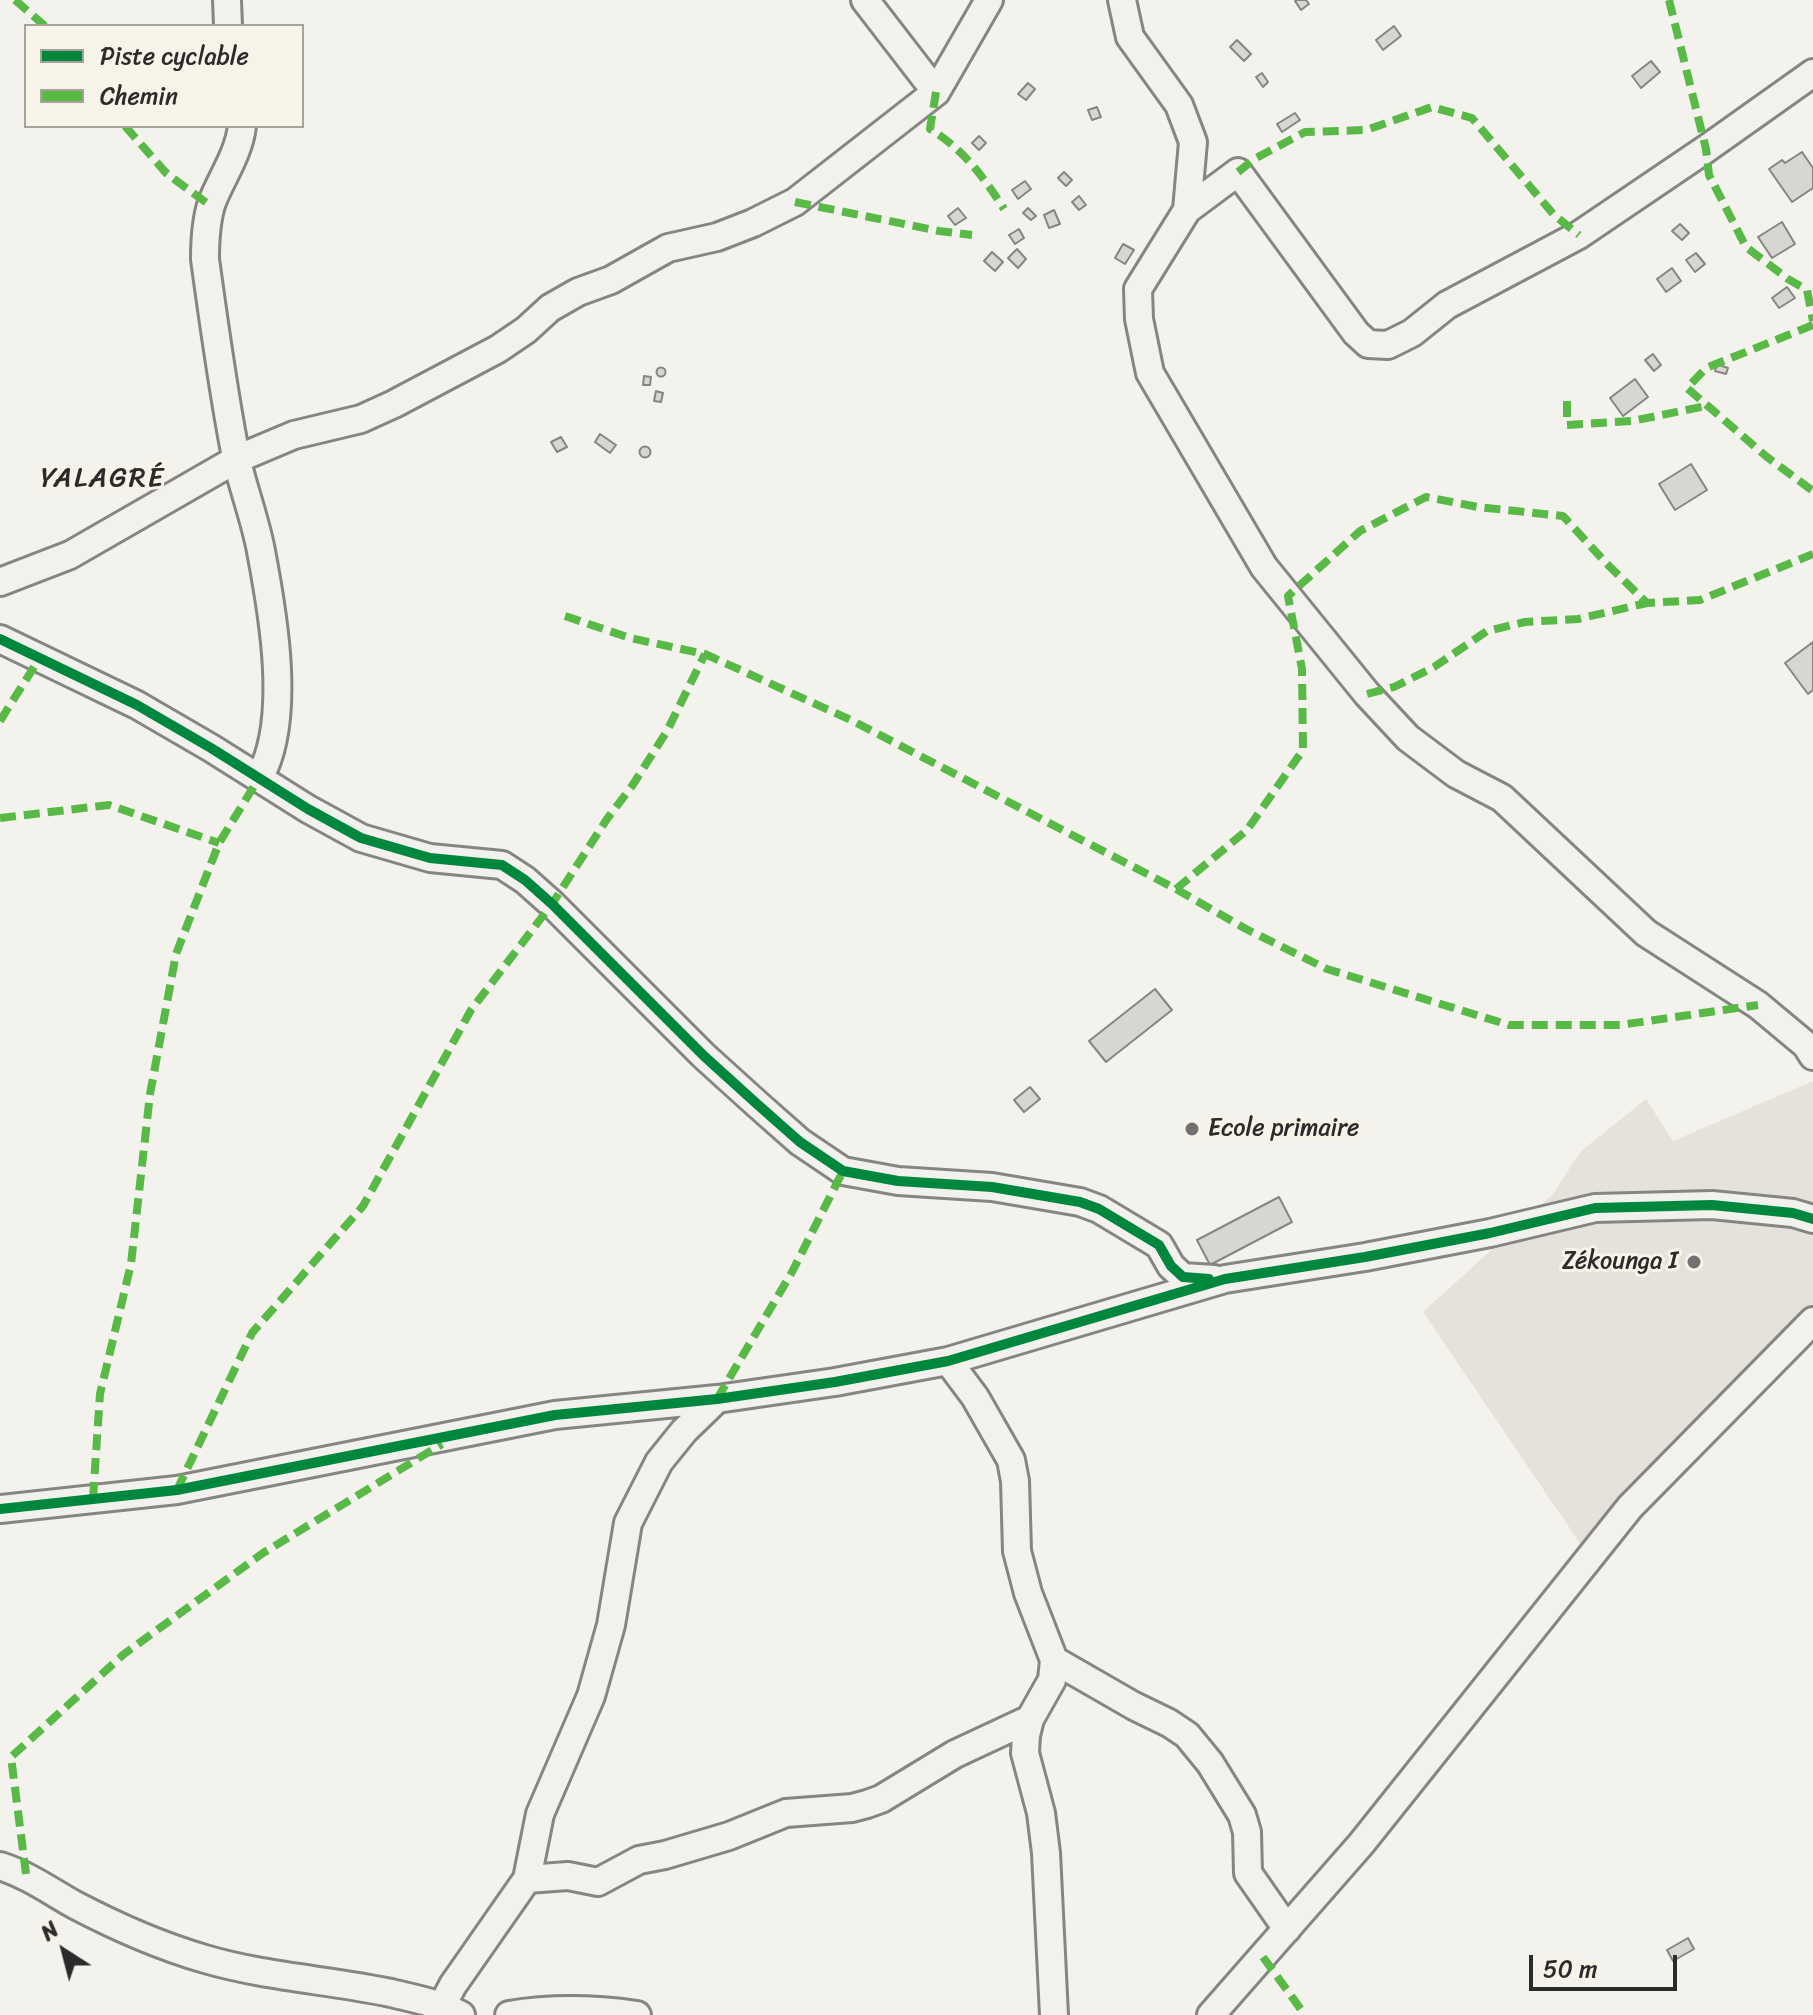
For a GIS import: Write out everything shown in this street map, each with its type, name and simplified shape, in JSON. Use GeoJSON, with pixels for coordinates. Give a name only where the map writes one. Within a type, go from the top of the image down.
{"type":"FeatureCollection","features":[{"type":"Feature","properties":{"kind":"street"},"geometry":{"type":"LineString","coordinates":[[227,0],[228,24]]}},
{"type":"Feature","properties":{"kind":"street"},"geometry":{"type":"LineString","coordinates":[[865,0],[936,92]]}},
{"type":"Feature","properties":{"kind":"street"},"geometry":{"type":"LineString","coordinates":[[0,582],[70,555],[237,459],[294,435],[361,419],[394,404],[498,349],[526,330],[550,308],[578,292],[611,280],[668,248],[717,237],[795,202],[936,92],[989,0]]}},
{"type":"Feature","properties":{"kind":"street"},"geometry":{"type":"LineString","coordinates":[[1122,0],[1130,37],[1179,105],[1193,142],[1187,210]]}},
{"type":"Feature","properties":{"kind":"street"},"geometry":{"type":"LineString","coordinates":[[1813,73],[1579,235],[1447,305],[1412,333],[1388,345],[1368,344],[1356,333],[1238,172],[1187,210],[1138,289],[1139,319],[1150,373],[1264,567],[1367,694],[1408,738],[1456,774],[1502,798],[1646,933],[1758,1005],[1806,1045],[1813,1056]]}},
{"type":"Feature","properties":{"kind":"street"},"geometry":{"type":"LineString","coordinates":[[242,128],[241,139],[211,206],[205,235],[205,259],[237,459],[261,550],[277,669],[276,724],[271,751],[259,778]]}},
{"type":"Feature","properties":{"kind":"street"},"geometry":{"type":"LineString","coordinates":[[0,639],[137,705],[361,838],[430,858],[502,865],[525,880],[704,1056],[800,1142],[843,1171],[898,1181],[992,1187],[1080,1202],[1099,1209],[1159,1245],[1171,1266],[1183,1277],[1225,1279]]}},
{"type":"Feature","properties":{"kind":"street"},"geometry":{"type":"LineString","coordinates":[[0,1509],[177,1490],[555,1415],[717,1399],[948,1361],[1225,1279],[1381,1254],[1595,1208],[1712,1205],[1793,1213],[1813,1219]]}},
{"type":"Feature","properties":{"kind":"street"},"geometry":{"type":"LineString","coordinates":[[1211,2015],[1361,1844],[1630,1507],[1813,1321]]}},
{"type":"Feature","properties":{"kind":"street"},"geometry":{"type":"LineString","coordinates":[[948,1361],[975,1397],[1011,1460],[1015,1481],[1017,1551],[1028,1593],[1054,1660],[1052,1680],[1030,1719],[1025,1753],[1041,1813],[1044,1840],[1051,1915],[1054,2015]]}},
{"type":"Feature","properties":{"kind":"street"},"geometry":{"type":"LineString","coordinates":[[0,1866],[26,1874],[61,1897],[125,1930],[206,1960],[272,1974],[364,1987],[447,2012],[463,1971],[527,1879],[540,1814],[591,1696],[599,1668],[611,1625],[628,1523],[659,1462],[684,1431],[717,1399]]}},
{"type":"Feature","properties":{"kind":"street"},"geometry":{"type":"LineString","coordinates":[[1054,1660],[1187,1735],[1210,1763],[1242,1815],[1247,1832],[1248,1873],[1287,1929]]}},
{"type":"Feature","properties":{"kind":"street"},"geometry":{"type":"LineString","coordinates":[[527,1879],[568,1876],[598,1882],[639,1860],[706,1843],[786,1813],[867,1804],[881,1799],[955,1754],[1030,1719]]}},
{"type":"Feature","properties":{"kind":"street"},"geometry":{"type":"LineString","coordinates":[[509,2015],[610,2011],[637,2015]]}},
{"type":"Feature","properties":{"kind":"shaded area"},"geometry":{"type":"Polygon","coordinates":[[[1813,1081],[1813,1321],[1590,1558],[1423,1312],[1553,1194],[1580,1152],[1646,1099],[1673,1141],[1813,1081]]]}},
{"type":"Feature","properties":{"kind":"building"},"geometry":{"type":"Polygon","coordinates":[[[1297,0],[1306,0],[1309,4],[1301,10],[1297,0]]]}},
{"type":"Feature","properties":{"kind":"building"},"geometry":{"type":"Polygon","coordinates":[[[1394,26],[1401,36],[1383,50],[1376,40],[1394,26]]]}},
{"type":"Feature","properties":{"kind":"building"},"geometry":{"type":"Polygon","coordinates":[[[1237,40],[1251,54],[1244,61],[1230,47],[1237,40]]]}},
{"type":"Feature","properties":{"kind":"building"},"geometry":{"type":"Polygon","coordinates":[[[1651,61],[1660,72],[1641,88],[1632,76],[1651,61]]]}},
{"type":"Feature","properties":{"kind":"building"},"geometry":{"type":"Polygon","coordinates":[[[1262,73],[1268,82],[1263,87],[1256,77],[1262,73]]]}},
{"type":"Feature","properties":{"kind":"building"},"geometry":{"type":"Polygon","coordinates":[[[1028,83],[1035,89],[1026,100],[1018,94],[1028,83]]]}},
{"type":"Feature","properties":{"kind":"building"},"geometry":{"type":"Polygon","coordinates":[[[1097,107],[1101,117],[1092,120],[1088,110],[1097,107]]]}},
{"type":"Feature","properties":{"kind":"building"},"geometry":{"type":"Polygon","coordinates":[[[1295,113],[1300,120],[1282,132],[1277,124],[1295,113]]]}},
{"type":"Feature","properties":{"kind":"building"},"geometry":{"type":"Polygon","coordinates":[[[979,136],[986,143],[979,150],[972,143],[979,136]]]}},
{"type":"Feature","properties":{"kind":"building"},"geometry":{"type":"Polygon","coordinates":[[[1802,152],[1813,168],[1813,188],[1792,202],[1769,169],[1802,152]]]}},
{"type":"Feature","properties":{"kind":"building"},"geometry":{"type":"Polygon","coordinates":[[[1064,172],[1072,180],[1066,186],[1058,178],[1064,172]]]}},
{"type":"Feature","properties":{"kind":"building"},"geometry":{"type":"Polygon","coordinates":[[[1025,181],[1031,189],[1018,199],[1012,190],[1025,181]]]}},
{"type":"Feature","properties":{"kind":"building"},"geometry":{"type":"Polygon","coordinates":[[[1079,196],[1086,205],[1079,210],[1072,202],[1079,196]]]}},
{"type":"Feature","properties":{"kind":"building"},"geometry":{"type":"Polygon","coordinates":[[[958,208],[966,218],[955,225],[948,216],[958,208]]]}},
{"type":"Feature","properties":{"kind":"building"},"geometry":{"type":"Polygon","coordinates":[[[1028,208],[1036,216],[1031,220],[1023,213],[1028,208]]]}},
{"type":"Feature","properties":{"kind":"building"},"geometry":{"type":"Polygon","coordinates":[[[1054,210],[1060,224],[1049,228],[1044,215],[1054,210]]]}},
{"type":"Feature","properties":{"kind":"building"},"geometry":{"type":"Polygon","coordinates":[[[1782,222],[1795,244],[1772,258],[1758,237],[1782,222]]]}},
{"type":"Feature","properties":{"kind":"building"},"geometry":{"type":"Polygon","coordinates":[[[1680,224],[1689,233],[1682,240],[1672,231],[1680,224]]]}},
{"type":"Feature","properties":{"kind":"building"},"geometry":{"type":"Polygon","coordinates":[[[1019,229],[1024,238],[1015,244],[1009,235],[1019,229]]]}},
{"type":"Feature","properties":{"kind":"building"},"geometry":{"type":"Polygon","coordinates":[[[1123,244],[1134,250],[1125,264],[1115,258],[1123,244]]]}},
{"type":"Feature","properties":{"kind":"building"},"geometry":{"type":"Polygon","coordinates":[[[1017,249],[1026,259],[1018,268],[1008,258],[1017,249]]]}},
{"type":"Feature","properties":{"kind":"building"},"geometry":{"type":"Polygon","coordinates":[[[992,252],[1003,262],[995,271],[984,261],[992,252]]]}},
{"type":"Feature","properties":{"kind":"building"},"geometry":{"type":"Polygon","coordinates":[[[1696,253],[1705,264],[1695,272],[1686,260],[1696,253]]]}},
{"type":"Feature","properties":{"kind":"building"},"geometry":{"type":"Polygon","coordinates":[[[1672,268],[1681,281],[1666,292],[1657,279],[1672,268]]]}},
{"type":"Feature","properties":{"kind":"building"},"geometry":{"type":"Polygon","coordinates":[[[1787,287],[1795,298],[1779,308],[1772,298],[1787,287]]]}},
{"type":"Feature","properties":{"kind":"building"},"geometry":{"type":"Polygon","coordinates":[[[1653,354],[1661,365],[1654,371],[1645,360],[1653,354]]]}},
{"type":"Feature","properties":{"kind":"building"},"geometry":{"type":"Polygon","coordinates":[[[1717,364],[1728,368],[1726,374],[1715,371],[1717,364]]]}},
{"type":"Feature","properties":{"kind":"building"},"geometry":{"type":"Polygon","coordinates":[[[661,368],[665,372],[661,376],[657,372],[661,368]]]}},
{"type":"Feature","properties":{"kind":"building"},"geometry":{"type":"Polygon","coordinates":[[[644,376],[651,377],[650,385],[643,385],[644,376]]]}},
{"type":"Feature","properties":{"kind":"building"},"geometry":{"type":"Polygon","coordinates":[[[1635,379],[1648,397],[1623,416],[1610,398],[1635,379]]]}},
{"type":"Feature","properties":{"kind":"building"},"geometry":{"type":"Polygon","coordinates":[[[656,391],[663,393],[661,402],[654,401],[656,391]]]}},
{"type":"Feature","properties":{"kind":"building"},"geometry":{"type":"Polygon","coordinates":[[[600,434],[616,445],[610,453],[595,442],[600,434]]]}},
{"type":"Feature","properties":{"kind":"building"},"geometry":{"type":"Polygon","coordinates":[[[561,437],[567,447],[557,452],[551,442],[561,437]]]}},
{"type":"Feature","properties":{"kind":"building"},"geometry":{"type":"Polygon","coordinates":[[[645,446],[651,452],[645,458],[639,452],[645,446]]]}},
{"type":"Feature","properties":{"kind":"building"},"geometry":{"type":"Polygon","coordinates":[[[1691,464],[1707,490],[1675,510],[1659,484],[1691,464]]]}},
{"type":"Feature","properties":{"kind":"building"},"geometry":{"type":"Polygon","coordinates":[[[1813,642],[1813,690],[1808,694],[1785,663],[1813,642]]]}},
{"type":"Feature","properties":{"kind":"building"},"geometry":{"type":"Polygon","coordinates":[[[1155,989],[1172,1010],[1106,1062],[1089,1041],[1155,989]]]}},
{"type":"Feature","properties":{"kind":"building"},"geometry":{"type":"Polygon","coordinates":[[[1030,1087],[1040,1099],[1024,1112],[1014,1100],[1030,1087]]]}},
{"type":"Feature","properties":{"kind":"building"},"geometry":{"type":"Polygon","coordinates":[[[1279,1197],[1292,1222],[1210,1265],[1197,1240],[1279,1197]]]}},
{"type":"Feature","properties":{"kind":"building"},"geometry":{"type":"Polygon","coordinates":[[[1688,1938],[1694,1949],[1673,1961],[1667,1950],[1688,1938]]]}},
{"type":"Feature","properties":{"kind":"marked path"},"geometry":{"type":"LineString","coordinates":[[15,0],[43,24]]}},
{"type":"Feature","properties":{"kind":"marked path"},"geometry":{"type":"LineString","coordinates":[[1669,0],[1706,149],[1709,175],[1746,247],[1807,290],[1813,321]]}},
{"type":"Feature","properties":{"kind":"marked path"},"geometry":{"type":"LineString","coordinates":[[936,92],[930,129],[953,145],[972,164],[1004,209]]}},
{"type":"Feature","properties":{"kind":"marked path"},"geometry":{"type":"LineString","coordinates":[[1238,172],[1256,158],[1305,132],[1366,130],[1432,107],[1472,118],[1554,215],[1579,235]]}},
{"type":"Feature","properties":{"kind":"marked path"},"geometry":{"type":"LineString","coordinates":[[127,128],[167,174],[211,206]]}},
{"type":"Feature","properties":{"kind":"marked path"},"geometry":{"type":"LineString","coordinates":[[795,202],[972,235]]}},
{"type":"Feature","properties":{"kind":"marked path"},"geometry":{"type":"LineString","coordinates":[[1813,325],[1706,368],[1687,388],[1767,457],[1813,491]]}},
{"type":"Feature","properties":{"kind":"marked path"},"geometry":{"type":"LineString","coordinates":[[1567,401],[1567,425],[1632,421],[1706,406]]}},
{"type":"Feature","properties":{"kind":"marked path"},"geometry":{"type":"LineString","coordinates":[[1176,889],[1247,830],[1303,750],[1302,669],[1288,596],[1360,531],[1426,497],[1478,507],[1563,516],[1647,603],[1700,600],[1813,554]]}},
{"type":"Feature","properties":{"kind":"marked path"},"geometry":{"type":"LineString","coordinates":[[1367,694],[1394,687],[1434,667],[1487,631],[1525,622],[1578,619],[1647,603]]}},
{"type":"Feature","properties":{"kind":"marked path"},"geometry":{"type":"LineString","coordinates":[[565,616],[630,638],[705,654],[853,721],[1327,969],[1509,1025],[1620,1025],[1758,1005]]}},
{"type":"Feature","properties":{"kind":"marked path"},"geometry":{"type":"LineString","coordinates":[[177,1490],[252,1333],[363,1206],[471,1010],[552,904],[632,786],[667,731],[705,654]]}},
{"type":"Feature","properties":{"kind":"marked path"},"geometry":{"type":"LineString","coordinates":[[0,721],[39,659]]}},
{"type":"Feature","properties":{"kind":"marked path"},"geometry":{"type":"LineString","coordinates":[[93,1498],[100,1394],[131,1264],[150,1094],[176,954],[219,843],[259,778]]}},
{"type":"Feature","properties":{"kind":"marked path"},"geometry":{"type":"LineString","coordinates":[[0,818],[109,805],[219,843]]}},
{"type":"Feature","properties":{"kind":"marked path"},"geometry":{"type":"LineString","coordinates":[[717,1399],[792,1272],[843,1171]]}},
{"type":"Feature","properties":{"kind":"marked path"},"geometry":{"type":"LineString","coordinates":[[26,1874],[11,1757],[124,1654],[263,1553],[442,1444]]}},
{"type":"Feature","properties":{"kind":"marked path"},"geometry":{"type":"LineString","coordinates":[[1263,1957],[1305,2015]]}},
{"type":"Feature","properties":{"kind":"cycle path"},"geometry":{"type":"LineString","coordinates":[[0,639],[137,705],[361,838],[430,858],[502,865],[552,904],[704,1056],[757,1104],[800,1142],[843,1171],[898,1181],[992,1187],[1080,1202],[1099,1209],[1159,1245],[1171,1266],[1183,1277],[1209,1279]]}},
{"type":"Feature","properties":{"kind":"cycle path"},"geometry":{"type":"LineString","coordinates":[[0,1509],[177,1490],[555,1415],[717,1399],[948,1361],[1225,1279],[1365,1257],[1490,1233],[1595,1208],[1712,1205],[1793,1213],[1813,1219]]}},
{"type":"Feature","properties":{"kind":"place","name":"Ecole primaire"},"geometry":{"type":"Point","coordinates":[1192,1129]}},
{"type":"Feature","properties":{"kind":"place","name":"Zékounga I"},"geometry":{"type":"Point","coordinates":[1694,1262]}},
{"type":"Feature","properties":{"kind":"district","name":"YALAGRÉ"},"geometry":{"type":"Point","coordinates":[103,479]}}]}
